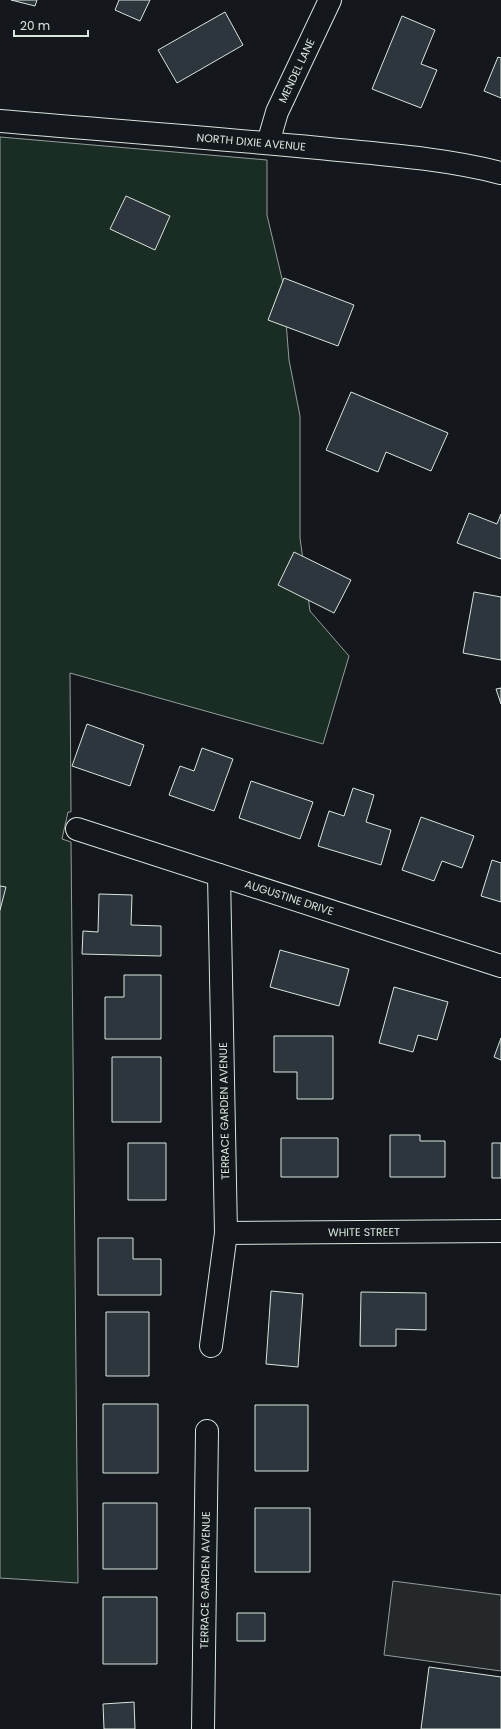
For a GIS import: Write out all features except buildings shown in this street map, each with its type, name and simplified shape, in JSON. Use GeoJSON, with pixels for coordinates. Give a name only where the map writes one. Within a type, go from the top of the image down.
{"type":"FeatureCollection","features":[{"type":"Feature","properties":{"kind":"street","name":"MENDEL LANE"},"geometry":{"type":"LineString","coordinates":[[268,143],[277,112],[330,0]]}},
{"type":"Feature","properties":{"kind":"street","name":"NORTH DIXIE AVENUE"},"geometry":{"type":"LineString","coordinates":[[0,121],[268,143],[444,162],[501,173]]}},
{"type":"Feature","properties":{"kind":"street","name":"AUGUSTINE DRIVE"},"geometry":{"type":"LineString","coordinates":[[77,829],[501,966]]}},
{"type":"Feature","properties":{"kind":"street","name":"TERRACE GARDEN AVENUE"},"geometry":{"type":"LineString","coordinates":[[211,1346],[226,1233],[218,875]]}},
{"type":"Feature","properties":{"kind":"street","name":"WHITE STREET"},"geometry":{"type":"LineString","coordinates":[[226,1233],[501,1231]]}},
{"type":"Feature","properties":{"kind":"street","name":"TERRACE GARDEN AVENUE"},"geometry":{"type":"LineString","coordinates":[[202,1729],[207,1431]]}},
{"type":"Feature","properties":{"kind":"green space"},"geometry":{"type":"Polygon","coordinates":[[[0,137],[267,160],[267,215],[283,283],[289,360],[300,416],[300,538],[310,611],[349,656],[323,744],[70,673],[71,812],[68,812],[62,839],[71,842],[78,1583],[0,1578],[0,137]]]}},
{"type":"Feature","properties":{"kind":"shaded area"},"geometry":{"type":"Polygon","coordinates":[[[393,1581],[501,1595],[501,1671],[384,1655],[393,1581]]]}}]}
